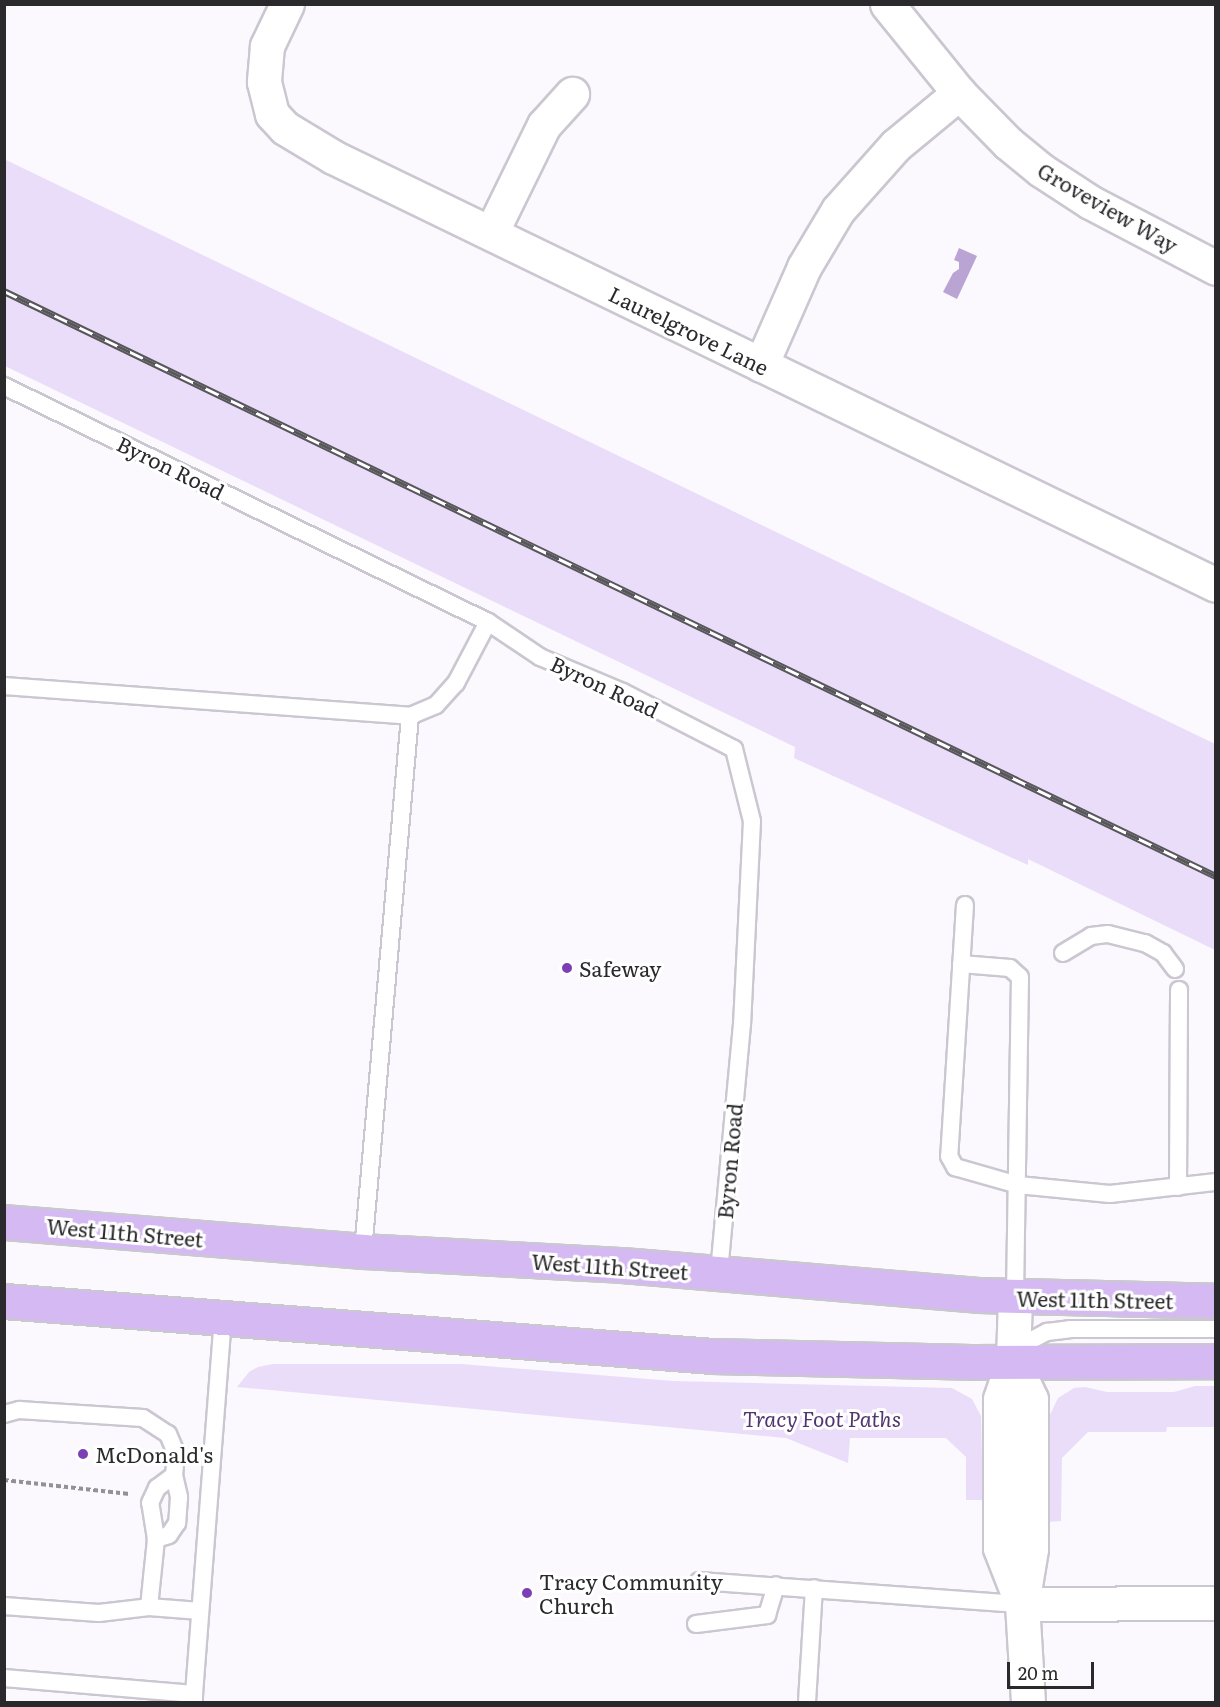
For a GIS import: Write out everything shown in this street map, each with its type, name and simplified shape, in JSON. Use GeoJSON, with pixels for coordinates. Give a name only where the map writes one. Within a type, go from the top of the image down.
{"type":"FeatureCollection","features":[{"type":"Feature","properties":{"kind":"main road","name":"West 11th Street"},"geometry":{"type":"LineString","coordinates":[[4,1222],[363,1251],[622,1265],[1015,1297],[1215,1301]]}},
{"type":"Feature","properties":{"kind":"main road"},"geometry":{"type":"LineString","coordinates":[[4,1301],[712,1356],[824,1360],[1215,1361]]}},
{"type":"Feature","properties":{"kind":"street","name":"Laurelgrove Lane"},"geometry":{"type":"LineString","coordinates":[[287,4],[267,46],[264,82],[272,114],[285,129],[333,157],[1215,585]]}},
{"type":"Feature","properties":{"kind":"street","name":"Groveview Way"},"geometry":{"type":"LineString","coordinates":[[887,4],[959,93],[1008,143],[1041,170],[1090,202],[1215,268]]}},
{"type":"Feature","properties":{"kind":"street"},"geometry":{"type":"LineString","coordinates":[[490,233],[544,125],[572,93]]}},
{"type":"Feature","properties":{"kind":"street"},"geometry":{"type":"LineString","coordinates":[[761,365],[804,267],[838,210],[896,145],[959,93]]}},
{"type":"Feature","properties":{"kind":"street"},"geometry":{"type":"LineString","coordinates":[[1015,1297],[1013,1361],[1000,1399],[999,1548],[1023,1604],[1028,1702]]}},
{"type":"Feature","properties":{"kind":"street"},"geometry":{"type":"LineString","coordinates":[[1023,1604],[1215,1603]]}},
{"type":"Feature","properties":{"kind":"lane","name":"Byron Road"},"geometry":{"type":"LineString","coordinates":[[4,386],[488,622],[540,657],[623,692],[734,749],[752,821],[742,1024],[719,1274]]}},
{"type":"Feature","properties":{"kind":"lane"},"geometry":{"type":"LineString","coordinates":[[4,686],[410,716],[436,705],[456,683],[488,622]]}},
{"type":"Feature","properties":{"kind":"lane"},"geometry":{"type":"LineString","coordinates":[[363,1251],[410,716]]}},
{"type":"Feature","properties":{"kind":"lane"},"geometry":{"type":"LineString","coordinates":[[965,904],[950,1156],[955,1167],[1017,1185],[1110,1194],[1215,1182]]}},
{"type":"Feature","properties":{"kind":"lane"},"geometry":{"type":"LineString","coordinates":[[1063,953],[1091,936],[1108,934],[1145,943],[1163,953],[1175,969]]}},
{"type":"Feature","properties":{"kind":"lane"},"geometry":{"type":"LineString","coordinates":[[961,964],[1010,968],[1020,977],[1015,1297]]}},
{"type":"Feature","properties":{"kind":"lane"},"geometry":{"type":"LineString","coordinates":[[1178,1186],[1179,990]]}},
{"type":"Feature","properties":{"kind":"lane"},"geometry":{"type":"LineString","coordinates":[[4,1678],[194,1698],[223,1319]]}},
{"type":"Feature","properties":{"kind":"lane"},"geometry":{"type":"LineString","coordinates":[[1013,1361],[1026,1343],[1047,1332],[1070,1329],[1215,1329]]}},
{"type":"Feature","properties":{"kind":"lane"},"geometry":{"type":"LineString","coordinates":[[4,1414],[19,1410],[142,1418],[168,1434],[176,1453],[174,1474],[179,1497],[177,1523],[169,1535],[156,1539]]}},
{"type":"Feature","properties":{"kind":"lane"},"geometry":{"type":"LineString","coordinates":[[149,1607],[156,1539],[150,1503],[158,1488],[174,1474]]}},
{"type":"Feature","properties":{"kind":"lane"},"geometry":{"type":"LineString","coordinates":[[699,1581],[1023,1604]]}},
{"type":"Feature","properties":{"kind":"lane"},"geometry":{"type":"LineString","coordinates":[[696,1624],[767,1615],[776,1585]]}},
{"type":"Feature","properties":{"kind":"lane"},"geometry":{"type":"LineString","coordinates":[[807,1702],[814,1588]]}},
{"type":"Feature","properties":{"kind":"lane"},"geometry":{"type":"LineString","coordinates":[[4,1606],[99,1613],[149,1607],[200,1611]]}},
{"type":"Feature","properties":{"kind":"path"},"geometry":{"type":"LineString","coordinates":[[4,1480],[134,1495]]}},
{"type":"Feature","properties":{"kind":"green space"},"geometry":{"type":"Polygon","coordinates":[[[4,159],[1215,744],[1215,950],[1028,859],[1028,865],[794,758],[795,747],[5,366],[4,159]]]}},
{"type":"Feature","properties":{"kind":"green space","name":"Tracy Foot Paths"},"geometry":{"type":"Polygon","coordinates":[[[273,1364],[461,1364],[673,1381],[952,1388],[972,1399],[981,1416],[983,1500],[966,1500],[966,1457],[946,1438],[850,1438],[848,1463],[786,1438],[237,1387],[249,1372],[258,1367],[273,1364]]]}},
{"type":"Feature","properties":{"kind":"green space"},"geometry":{"type":"Polygon","coordinates":[[[1195,1386],[1215,1386],[1215,1427],[1167,1427],[1166,1432],[1088,1432],[1062,1458],[1061,1521],[1046,1522],[1047,1421],[1058,1398],[1074,1388],[1085,1387],[1107,1392],[1174,1392],[1195,1386]]]}},
{"type":"Feature","properties":{"kind":"shaded area"},"geometry":{"type":"Polygon","coordinates":[[[959,248],[977,256],[957,299],[943,292],[953,273],[959,269],[959,262],[954,260],[959,248]]]}},
{"type":"Feature","properties":{"kind":"railway"},"geometry":{"type":"LineString","coordinates":[[4,291],[1216,876]]}},
{"type":"Feature","properties":{"kind":"place","name":"Safeway"},"geometry":{"type":"Point","coordinates":[567,968]}},
{"type":"Feature","properties":{"kind":"place","name":"McDonald's"},"geometry":{"type":"Point","coordinates":[83,1454]}},
{"type":"Feature","properties":{"kind":"place","name":"Tracy Community Church"},"geometry":{"type":"Point","coordinates":[527,1593]}}]}
